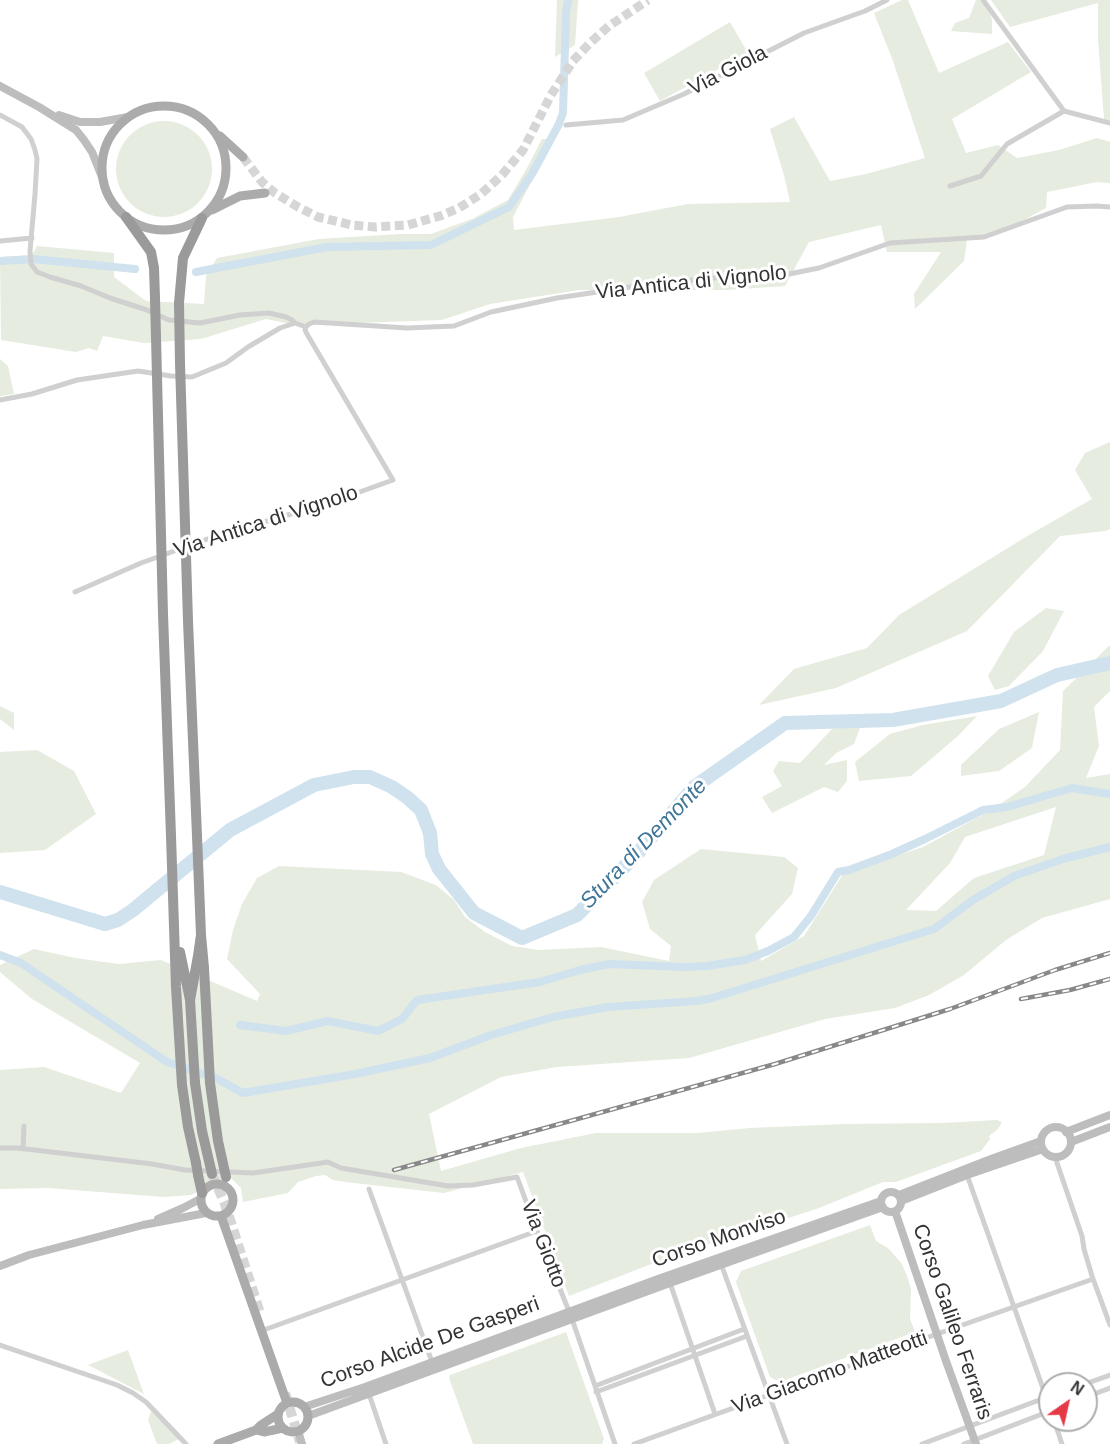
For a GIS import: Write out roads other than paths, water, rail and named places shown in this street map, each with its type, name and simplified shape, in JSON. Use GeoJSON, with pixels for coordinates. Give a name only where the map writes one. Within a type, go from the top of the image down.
{"type":"FeatureCollection","features":[{"type":"Feature","properties":{"kind":"highway"},"geometry":{"type":"LineString","coordinates":[[206,215],[183,258],[179,303],[180,363],[201,935],[210,1083],[226,1182]]}},
{"type":"Feature","properties":{"kind":"highway"},"geometry":{"type":"LineString","coordinates":[[126,218],[151,252],[154,268],[176,987],[182,1085],[201,1196]]}},
{"type":"Feature","properties":{"kind":"highway"},"geometry":{"type":"LineString","coordinates":[[174,926],[190,1000],[197,1101],[212,1174]]}},
{"type":"Feature","properties":{"kind":"highway"},"geometry":{"type":"LineString","coordinates":[[190,1000],[201,935]]}},
{"type":"Feature","properties":{"kind":"main road"},"geometry":{"type":"LineString","coordinates":[[0,86],[76,130],[92,152],[112,202],[126,218],[144,227],[164,231],[184,228],[240,196],[265,193]]}},
{"type":"Feature","properties":{"kind":"main road"},"geometry":{"type":"LineString","coordinates":[[39,108],[80,122],[100,122],[128,117],[157,106],[186,110],[202,118],[243,157]]}},
{"type":"Feature","properties":{"kind":"main road"},"geometry":{"type":"LineString","coordinates":[[104,182],[102,164],[106,146],[115,130],[128,117]]}},
{"type":"Feature","properties":{"kind":"main road"},"geometry":{"type":"LineString","coordinates":[[206,215],[220,197],[226,181],[227,164],[223,147],[214,131]]}},
{"type":"Feature","properties":{"kind":"main road"},"geometry":{"type":"LineString","coordinates":[[1066,1132],[1110,1115]]}},
{"type":"Feature","properties":{"kind":"main road"},"geometry":{"type":"LineString","coordinates":[[1071,1142],[1066,1132],[1060,1128],[1052,1128],[1044,1135],[1042,1145],[1048,1154],[1055,1157],[1063,1155],[1071,1142],[1110,1127]]}},
{"type":"Feature","properties":{"kind":"main road"},"geometry":{"type":"LineString","coordinates":[[900,1198],[967,1175],[1042,1145]]}},
{"type":"Feature","properties":{"kind":"main road"},"geometry":{"type":"LineString","coordinates":[[900,1198],[991,1159],[1042,1145]]}},
{"type":"Feature","properties":{"kind":"main road"},"geometry":{"type":"LineString","coordinates":[[143,1225],[183,1208],[201,1196],[206,1188],[213,1185],[226,1182],[233,1200],[230,1210],[222,1216],[211,1216],[201,1207],[201,1196]]}},
{"type":"Feature","properties":{"kind":"main road"},"geometry":{"type":"LineString","coordinates":[[890,1192],[900,1198],[901,1206],[895,1211],[888,1211],[882,1204],[884,1195],[890,1192]]}},
{"type":"Feature","properties":{"kind":"main road","name":"Corso Monviso"},"geometry":{"type":"LineString","coordinates":[[570,1315],[669,1283],[882,1204]]}},
{"type":"Feature","properties":{"kind":"main road","name":"Corso Monviso"},"geometry":{"type":"LineString","coordinates":[[570,1315],[882,1204]]}},
{"type":"Feature","properties":{"kind":"main road","name":"Corso Galileo Ferraris"},"geometry":{"type":"LineString","coordinates":[[895,1211],[976,1442]]}},
{"type":"Feature","properties":{"kind":"main road"},"geometry":{"type":"LineString","coordinates":[[0,1266],[29,1255],[143,1225],[206,1213]]}},
{"type":"Feature","properties":{"kind":"main road"},"geometry":{"type":"LineString","coordinates":[[222,1216],[287,1403]]}},
{"type":"Feature","properties":{"kind":"main road","name":"Corso Alcide De Gasperi"},"geometry":{"type":"LineString","coordinates":[[306,1412],[432,1362],[570,1315]]}},
{"type":"Feature","properties":{"kind":"main road","name":"Corso Alcide De Gasperi"},"geometry":{"type":"LineString","coordinates":[[306,1412],[369,1394],[570,1315]]}},
{"type":"Feature","properties":{"kind":"main road"},"geometry":{"type":"LineString","coordinates":[[218,1444],[256,1430],[278,1414],[287,1403],[294,1402],[306,1412],[308,1420],[298,1431],[283,1428],[264,1432],[256,1430]]}},
{"type":"Feature","properties":{"kind":"main road"},"geometry":{"type":"LineString","coordinates":[[278,1414],[283,1428]]}},
{"type":"Feature","properties":{"kind":"main road"},"geometry":{"type":"LineString","coordinates":[[298,1431],[302,1444]]}},
{"type":"Feature","properties":{"kind":"street","name":"Via Giola"},"geometry":{"type":"LineString","coordinates":[[566,125],[623,120],[684,94],[804,33],[865,11],[887,0]]}},
{"type":"Feature","properties":{"kind":"street"},"geometry":{"type":"LineString","coordinates":[[983,0],[1064,111],[1110,123]]}},
{"type":"Feature","properties":{"kind":"street"},"geometry":{"type":"LineString","coordinates":[[950,186],[981,176],[1007,144],[1064,111]]}},
{"type":"Feature","properties":{"kind":"street"},"geometry":{"type":"LineString","coordinates":[[0,115],[22,127],[31,139],[37,159],[32,238],[0,241]]}},
{"type":"Feature","properties":{"kind":"street","name":"Via Antica di Vignolo"},"geometry":{"type":"LineString","coordinates":[[306,327],[314,322],[407,328],[454,326],[491,312],[557,298],[644,285],[733,276],[764,279],[819,268],[890,243],[984,237],[1068,207],[1110,207]]}},
{"type":"Feature","properties":{"kind":"street","name":"Via Antica di Vignolo"},"geometry":{"type":"LineString","coordinates":[[32,238],[30,251],[32,267],[37,272],[81,286],[169,320],[200,323],[240,315],[269,313],[306,327]]}},
{"type":"Feature","properties":{"kind":"street"},"geometry":{"type":"LineString","coordinates":[[0,400],[32,394],[77,380],[138,371],[192,377],[226,363],[280,328],[294,323]]}},
{"type":"Feature","properties":{"kind":"street","name":"Via Antica di Vignolo"},"geometry":{"type":"LineString","coordinates":[[75,592],[141,563],[213,537],[332,502],[393,480],[313,345],[305,330],[306,327]]}},
{"type":"Feature","properties":{"kind":"street"},"geometry":{"type":"LineString","coordinates":[[0,1148],[23,1149],[24,1126]]}},
{"type":"Feature","properties":{"kind":"street","name":"Via Giotto"},"geometry":{"type":"LineString","coordinates":[[23,1149],[185,1170],[254,1173],[328,1162],[341,1168],[448,1186],[473,1185],[517,1177],[570,1315],[615,1444]]}},
{"type":"Feature","properties":{"kind":"street"},"geometry":{"type":"LineString","coordinates":[[1055,1157],[1082,1236],[1083,1249],[1110,1325]]}},
{"type":"Feature","properties":{"kind":"street"},"geometry":{"type":"LineString","coordinates":[[967,1175],[1013,1308],[1038,1372]]}},
{"type":"Feature","properties":{"kind":"street"},"geometry":{"type":"LineString","coordinates":[[369,1189],[432,1362]]}},
{"type":"Feature","properties":{"kind":"street"},"geometry":{"type":"LineString","coordinates":[[261,1331],[537,1232]]}},
{"type":"Feature","properties":{"kind":"street"},"geometry":{"type":"LineString","coordinates":[[721,1264],[787,1444]]}},
{"type":"Feature","properties":{"kind":"street","name":"Via Giacomo Matteotti"},"geometry":{"type":"LineString","coordinates":[[634,1444],[937,1334],[1094,1280]]}},
{"type":"Feature","properties":{"kind":"street"},"geometry":{"type":"LineString","coordinates":[[669,1283],[715,1414]]}},
{"type":"Feature","properties":{"kind":"street"},"geometry":{"type":"LineString","coordinates":[[596,1389],[693,1352],[744,1329]]}},
{"type":"Feature","properties":{"kind":"street"},"geometry":{"type":"LineString","coordinates":[[693,1352],[747,1336]]}},
{"type":"Feature","properties":{"kind":"street"},"geometry":{"type":"LineString","coordinates":[[0,1345],[117,1385],[133,1393],[146,1402],[186,1444]]}},
{"type":"Feature","properties":{"kind":"street"},"geometry":{"type":"LineString","coordinates":[[369,1394],[386,1444]]}},
{"type":"Feature","properties":{"kind":"street"},"geometry":{"type":"LineString","coordinates":[[922,1444],[1038,1401]]}},
{"type":"Feature","properties":{"kind":"street"},"geometry":{"type":"LineString","coordinates":[[964,1444],[976,1442],[1038,1415]]}},
{"type":"Feature","properties":{"kind":"waterway"},"geometry":{"type":"LineString","coordinates":[[196,272],[327,247],[431,245],[509,207],[532,174],[563,113],[568,0]]}},
{"type":"Feature","properties":{"kind":"waterway"},"geometry":{"type":"LineString","coordinates":[[0,261],[33,259],[135,269]]}},
{"type":"Feature","properties":{"kind":"waterway","name":"Stura di Demonte"},"geometry":{"type":"LineString","coordinates":[[0,892],[105,924],[118,920],[230,830],[314,785],[354,777],[370,777],[392,787],[421,810],[430,833],[432,854],[439,869],[474,913],[522,938],[577,915],[638,853],[694,787],[785,723],[893,720],[1001,701],[1057,675],[1110,663]]}},
{"type":"Feature","properties":{"kind":"waterway"},"geometry":{"type":"LineString","coordinates":[[240,1025],[286,1031],[328,1021],[378,1031],[402,1019],[417,1000],[540,982],[609,964],[684,967],[745,960],[794,937],[811,916],[838,872],[892,854],[983,810],[1007,807],[1072,788],[1110,794]]}},
{"type":"Feature","properties":{"kind":"waterway"},"geometry":{"type":"LineString","coordinates":[[0,955],[21,963],[167,1062],[216,1078],[243,1093],[355,1074],[430,1058],[491,1035],[553,1017],[608,1007],[712,998],[934,929],[973,900],[1014,876],[1063,859],[1110,847]]}},
{"type":"Feature","properties":{"kind":"tunnel"},"geometry":{"type":"LineString","coordinates":[[243,157],[262,182],[275,193],[318,217],[352,225],[375,227],[408,225],[440,216],[459,208],[481,194],[502,175],[523,150],[551,95],[573,61],[609,26],[648,0]]}},
{"type":"Feature","properties":{"kind":"tunnel"},"geometry":{"type":"LineString","coordinates":[[212,1174],[225,1204],[260,1313]]}},
{"type":"Feature","properties":{"kind":"tunnel"},"geometry":{"type":"LineString","coordinates":[[285,1393],[300,1442]]}},
{"type":"Feature","properties":{"kind":"railway"},"geometry":{"type":"LineString","coordinates":[[394,1170],[775,1064],[950,1009],[1055,970],[1110,953]]}},
{"type":"Feature","properties":{"kind":"railway"},"geometry":{"type":"LineString","coordinates":[[1021,999],[1070,990],[1110,979]]}}]}
